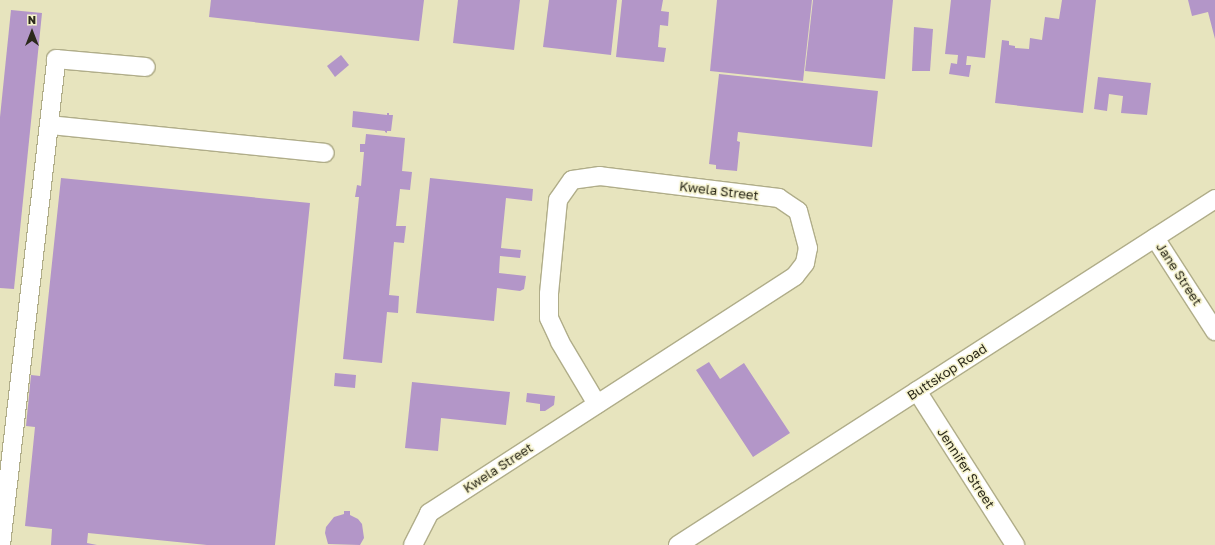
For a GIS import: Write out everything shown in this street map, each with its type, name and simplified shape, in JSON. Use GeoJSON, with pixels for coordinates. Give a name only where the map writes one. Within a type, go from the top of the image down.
{"type":"FeatureCollection","features":[{"type":"Feature","properties":{"kind":"street"},"geometry":{"type":"LineString","coordinates":[[1,545],[50,125],[56,58],[146,67]]}},
{"type":"Feature","properties":{"kind":"street"},"geometry":{"type":"LineString","coordinates":[[50,125],[325,153]]}},
{"type":"Feature","properties":{"kind":"street","name":"Kwela Street"},"geometry":{"type":"LineString","coordinates":[[413,545],[429,513],[795,276],[805,263],[808,248],[798,211],[779,198],[600,176],[572,180],[558,200],[549,294],[549,318],[560,342],[597,404]]}},
{"type":"Feature","properties":{"kind":"street","name":"Buttskop Road"},"geometry":{"type":"LineString","coordinates":[[679,545],[1215,199]]}},
{"type":"Feature","properties":{"kind":"street","name":"Jane Street"},"geometry":{"type":"LineString","coordinates":[[1155,238],[1215,331]]}},
{"type":"Feature","properties":{"kind":"street","name":"Jennifer Street"},"geometry":{"type":"LineString","coordinates":[[917,391],[1015,545]]}},
{"type":"Feature","properties":{"kind":"building"},"geometry":{"type":"Polygon","coordinates":[[[211,0],[424,0],[419,41],[209,17],[211,0]]]}},
{"type":"Feature","properties":{"kind":"building"},"geometry":{"type":"Polygon","coordinates":[[[458,0],[520,0],[514,50],[453,43],[458,0]]]}},
{"type":"Feature","properties":{"kind":"building"},"geometry":{"type":"Polygon","coordinates":[[[549,0],[617,0],[611,55],[543,47],[549,0]]]}},
{"type":"Feature","properties":{"kind":"building"},"geometry":{"type":"Polygon","coordinates":[[[622,0],[663,0],[661,11],[669,12],[668,26],[660,25],[658,47],[666,48],[664,62],[616,57],[622,0]]]}},
{"type":"Feature","properties":{"kind":"building"},"geometry":{"type":"Polygon","coordinates":[[[717,0],[812,0],[803,81],[710,71],[717,0]]]}},
{"type":"Feature","properties":{"kind":"building"},"geometry":{"type":"Polygon","coordinates":[[[813,0],[893,0],[885,79],[805,71],[813,0]]]}},
{"type":"Feature","properties":{"kind":"building"},"geometry":{"type":"Polygon","coordinates":[[[951,0],[991,0],[985,58],[967,56],[966,65],[971,65],[969,77],[949,74],[951,63],[957,64],[958,55],[945,54],[951,0]]]}},
{"type":"Feature","properties":{"kind":"building"},"geometry":{"type":"Polygon","coordinates":[[[1062,0],[1096,0],[1083,113],[995,103],[1002,40],[1009,41],[1009,45],[1015,46],[1015,48],[1029,49],[1030,38],[1042,40],[1045,17],[1059,19],[1062,0]]]}},
{"type":"Feature","properties":{"kind":"building"},"geometry":{"type":"Polygon","coordinates":[[[1188,0],[1215,0],[1215,39],[1208,12],[1192,16],[1188,0]]]}},
{"type":"Feature","properties":{"kind":"building"},"geometry":{"type":"Polygon","coordinates":[[[11,10],[42,13],[14,289],[0,288],[0,117],[11,10]]]}},
{"type":"Feature","properties":{"kind":"building"},"geometry":{"type":"Polygon","coordinates":[[[914,27],[933,29],[930,71],[912,71],[914,27]]]}},
{"type":"Feature","properties":{"kind":"building"},"geometry":{"type":"Polygon","coordinates":[[[341,55],[349,65],[335,77],[327,66],[341,55]]]}},
{"type":"Feature","properties":{"kind":"building"},"geometry":{"type":"Polygon","coordinates":[[[719,74],[878,91],[872,147],[738,132],[737,141],[740,142],[737,171],[716,169],[716,165],[709,164],[719,74]]]}},
{"type":"Feature","properties":{"kind":"building"},"geometry":{"type":"Polygon","coordinates":[[[1098,77],[1151,83],[1147,115],[1121,113],[1123,96],[1109,94],[1107,111],[1094,109],[1098,77]]]}},
{"type":"Feature","properties":{"kind":"building"},"geometry":{"type":"Polygon","coordinates":[[[353,111],[387,115],[387,113],[389,113],[389,115],[393,115],[391,131],[387,131],[387,133],[385,131],[352,127],[353,111]]]}},
{"type":"Feature","properties":{"kind":"building"},"geometry":{"type":"Polygon","coordinates":[[[366,134],[405,138],[402,171],[412,172],[410,190],[400,189],[396,226],[406,226],[404,243],[394,242],[389,295],[399,296],[398,313],[387,312],[382,363],[343,359],[359,197],[355,197],[357,185],[361,186],[364,152],[360,152],[360,144],[365,144],[366,134]]]}},
{"type":"Feature","properties":{"kind":"building"},"geometry":{"type":"Polygon","coordinates":[[[61,178],[310,203],[275,545],[207,545],[88,533],[87,543],[97,545],[51,545],[52,529],[25,526],[35,427],[26,426],[31,375],[40,376],[61,178]]]}},
{"type":"Feature","properties":{"kind":"building"},"geometry":{"type":"Polygon","coordinates":[[[430,178],[533,189],[532,201],[506,198],[501,248],[521,250],[520,258],[500,256],[499,273],[526,276],[524,289],[520,291],[497,288],[494,321],[416,313],[430,178]]]}},
{"type":"Feature","properties":{"kind":"building"},"geometry":{"type":"Polygon","coordinates":[[[709,362],[720,379],[744,363],[790,433],[753,457],[696,370],[709,362]]]}},
{"type":"Feature","properties":{"kind":"building"},"geometry":{"type":"Polygon","coordinates":[[[335,373],[356,375],[355,388],[334,386],[335,373]]]}},
{"type":"Feature","properties":{"kind":"building"},"geometry":{"type":"Polygon","coordinates":[[[412,382],[510,392],[506,425],[441,418],[438,451],[405,448],[412,382]]]}},
{"type":"Feature","properties":{"kind":"building"},"geometry":{"type":"Polygon","coordinates":[[[527,393],[555,396],[554,405],[545,411],[540,411],[540,404],[526,402],[527,393]]]}},
{"type":"Feature","properties":{"kind":"building"},"geometry":{"type":"Polygon","coordinates":[[[344,511],[350,511],[350,515],[358,519],[362,524],[364,538],[360,545],[328,544],[325,533],[326,527],[334,517],[344,514],[344,511]]]}}]}
